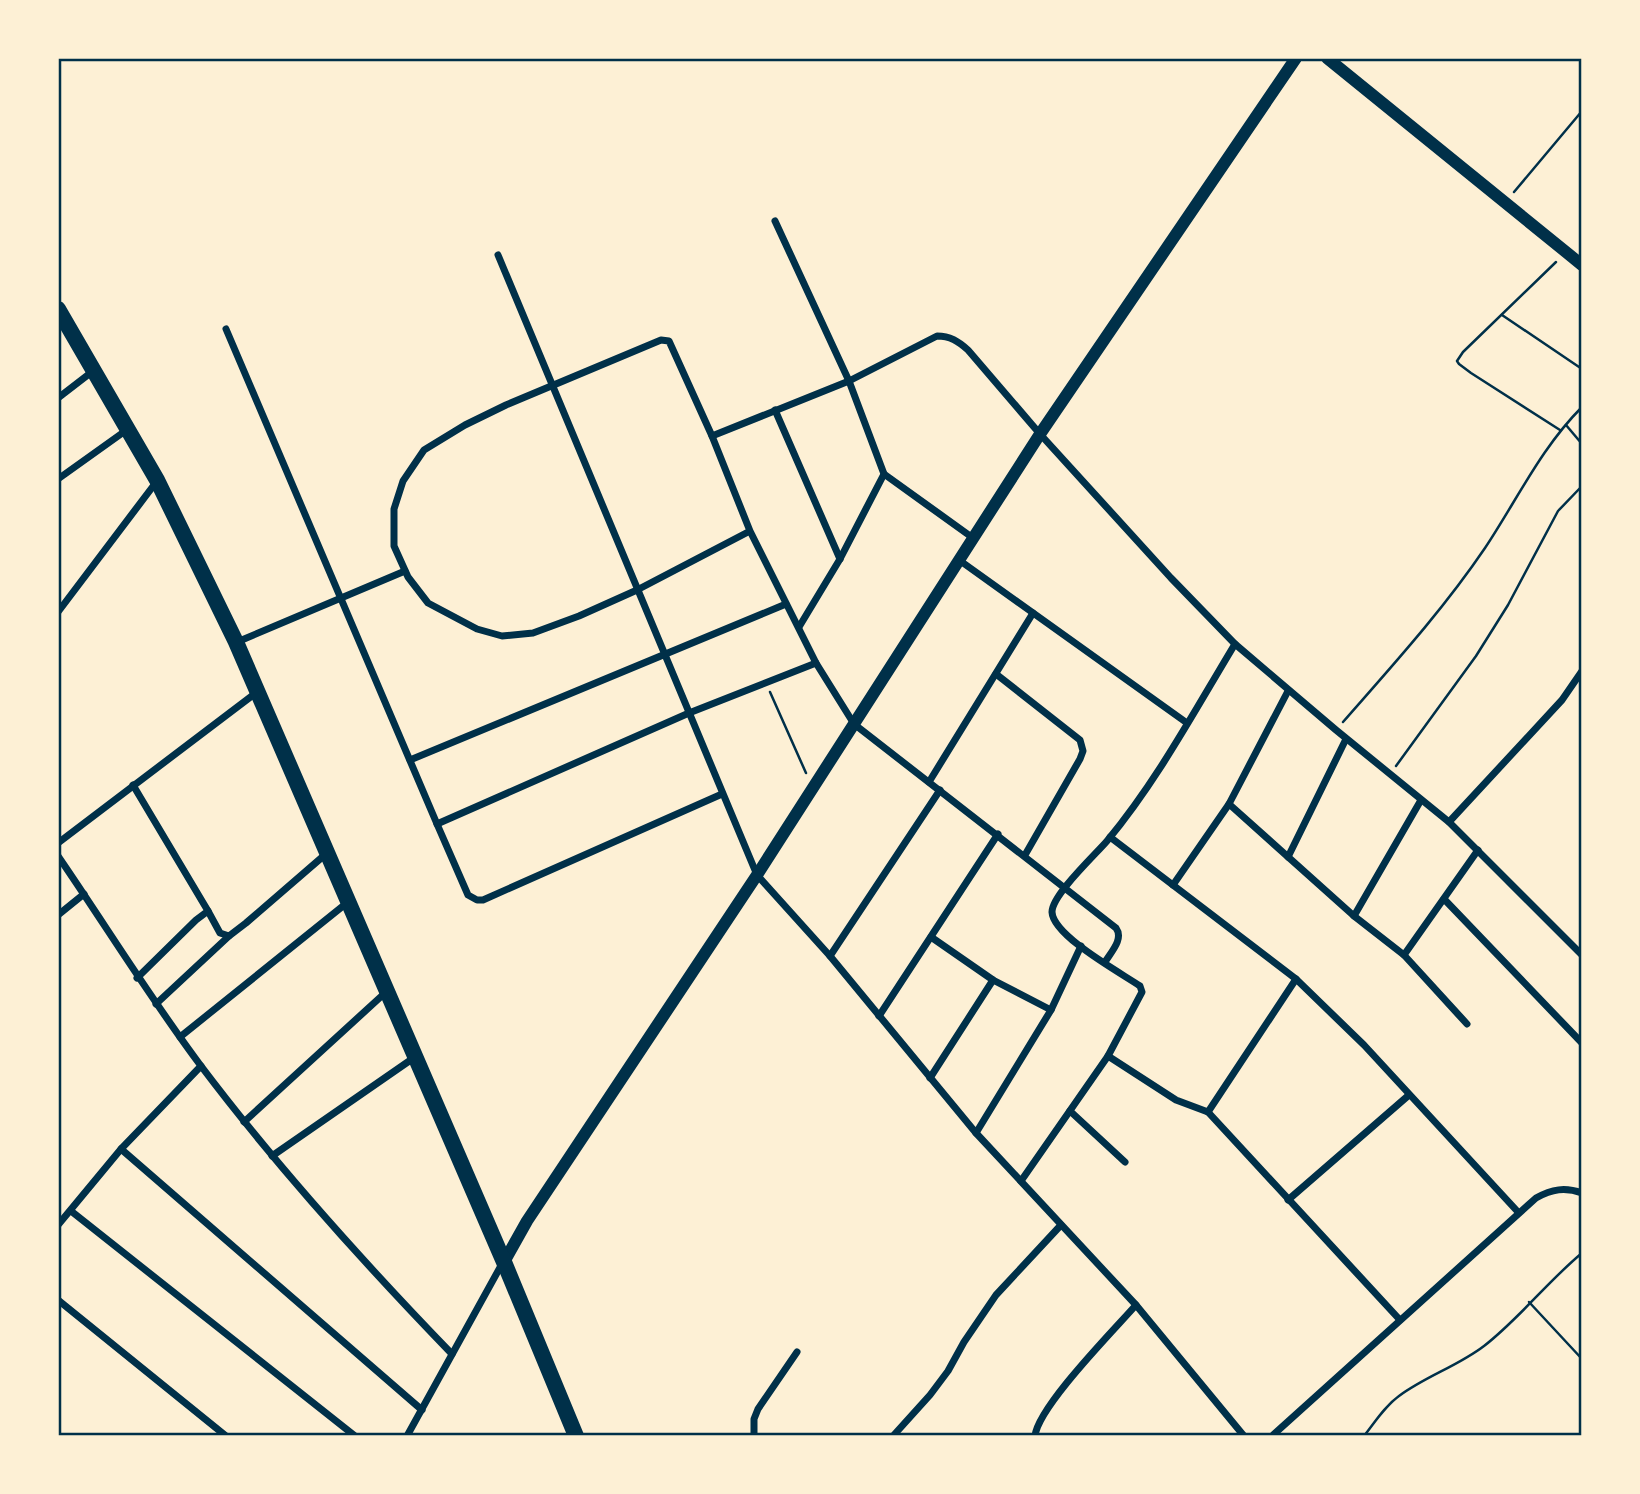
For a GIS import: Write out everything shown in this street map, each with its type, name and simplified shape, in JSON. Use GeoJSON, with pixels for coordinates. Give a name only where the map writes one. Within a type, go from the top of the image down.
{"type":"FeatureCollection","features":[{"type":"Feature","properties":{"kind":"main road"},"geometry":{"type":"LineString","coordinates":[[58,309],[157,480],[236,642],[576,1436]]}},
{"type":"Feature","properties":{"kind":"street"},"geometry":{"type":"LineString","coordinates":[[407,1436],[527,1221],[757,875],[1040,434],[1296,58]]}},
{"type":"Feature","properties":{"kind":"street"},"geometry":{"type":"LineString","coordinates":[[1327,58],[1582,265]]}},
{"type":"Feature","properties":{"kind":"street"},"geometry":{"type":"LineString","coordinates":[[775,221],[849,381],[884,474],[973,538]]}},
{"type":"Feature","properties":{"kind":"street"},"geometry":{"type":"LineString","coordinates":[[498,254],[757,875],[830,956],[976,1133],[1136,1305],[1244,1436]]}},
{"type":"Feature","properties":{"kind":"street"},"geometry":{"type":"LineString","coordinates":[[226,329],[468,895],[483,900],[722,794]]}},
{"type":"Feature","properties":{"kind":"street"},"geometry":{"type":"LineString","coordinates":[[712,436],[849,381],[937,336],[947,336],[958,341],[1171,578],[1235,644],[1288,691],[1449,822],[1582,955]]}},
{"type":"Feature","properties":{"kind":"street"},"geometry":{"type":"LineString","coordinates":[[750,531],[637,590],[579,616],[533,633],[502,636],[477,629],[428,603],[405,571],[394,546],[394,509],[403,481],[424,450],[496,410],[661,340],[669,341],[712,436],[750,531],[816,663],[854,724],[1025,855],[1119,932],[1119,938],[1105,962]]}},
{"type":"Feature","properties":{"kind":"street"},"geometry":{"type":"LineString","coordinates":[[58,398],[94,371]]}},
{"type":"Feature","properties":{"kind":"street"},"geometry":{"type":"LineString","coordinates":[[775,410],[840,559]]}},
{"type":"Feature","properties":{"kind":"street"},"geometry":{"type":"LineString","coordinates":[[58,479],[128,429]]}},
{"type":"Feature","properties":{"kind":"street"},"geometry":{"type":"LineString","coordinates":[[799,627],[840,559],[884,474]]}},
{"type":"Feature","properties":{"kind":"street"},"geometry":{"type":"LineString","coordinates":[[58,612],[157,480]]}},
{"type":"Feature","properties":{"kind":"street"},"geometry":{"type":"LineString","coordinates":[[960,560],[1187,723]]}},
{"type":"Feature","properties":{"kind":"street"},"geometry":{"type":"LineString","coordinates":[[236,642],[405,571]]}},
{"type":"Feature","properties":{"kind":"street"},"geometry":{"type":"LineString","coordinates":[[410,760],[786,604]]}},
{"type":"Feature","properties":{"kind":"street"},"geometry":{"type":"LineString","coordinates":[[929,782],[1033,613]]}},
{"type":"Feature","properties":{"kind":"street"},"geometry":{"type":"LineString","coordinates":[[1021,1181],[1108,1056],[1142,992],[1140,986],[1059,928],[1054,919],[1054,905],[1065,887],[1136,803],[1235,644]]}},
{"type":"Feature","properties":{"kind":"street"},"geometry":{"type":"LineString","coordinates":[[437,824],[689,713],[816,663]]}},
{"type":"Feature","properties":{"kind":"street"},"geometry":{"type":"LineString","coordinates":[[1449,822],[1562,700],[1582,671]]}},
{"type":"Feature","properties":{"kind":"street"},"geometry":{"type":"LineString","coordinates":[[996,674],[1080,740],[1082,745],[1080,759],[1025,855]]}},
{"type":"Feature","properties":{"kind":"street"},"geometry":{"type":"LineString","coordinates":[[1173,885],[1229,804],[1288,691]]}},
{"type":"Feature","properties":{"kind":"street"},"geometry":{"type":"LineString","coordinates":[[58,843],[257,692]]}},
{"type":"Feature","properties":{"kind":"street"},"geometry":{"type":"LineString","coordinates":[[1288,857],[1346,739]]}},
{"type":"Feature","properties":{"kind":"street"},"geometry":{"type":"LineString","coordinates":[[134,785],[220,933],[229,936]]}},
{"type":"Feature","properties":{"kind":"street"},"geometry":{"type":"LineString","coordinates":[[830,956],[940,790]]}},
{"type":"Feature","properties":{"kind":"street"},"geometry":{"type":"LineString","coordinates":[[1354,916],[1421,800]]}},
{"type":"Feature","properties":{"kind":"street"},"geometry":{"type":"LineString","coordinates":[[1229,804],[1354,916],[1405,955],[1467,1024]]}},
{"type":"Feature","properties":{"kind":"street"},"geometry":{"type":"LineString","coordinates":[[879,1016],[998,834]]}},
{"type":"Feature","properties":{"kind":"street"},"geometry":{"type":"LineString","coordinates":[[1110,837],[1296,979],[1328,1008],[1518,1212]]}},
{"type":"Feature","properties":{"kind":"street"},"geometry":{"type":"LineString","coordinates":[[1405,955],[1478,850]]}},
{"type":"Feature","properties":{"kind":"street"},"geometry":{"type":"LineString","coordinates":[[156,1004],[229,936],[327,853]]}},
{"type":"Feature","properties":{"kind":"street"},"geometry":{"type":"LineString","coordinates":[[58,856],[156,1004],[244,1122],[370,1269],[452,1354]]}},
{"type":"Feature","properties":{"kind":"street"},"geometry":{"type":"LineString","coordinates":[[58,915],[84,894]]}},
{"type":"Feature","properties":{"kind":"street"},"geometry":{"type":"LineString","coordinates":[[1444,899],[1582,1043]]}},
{"type":"Feature","properties":{"kind":"street"},"geometry":{"type":"LineString","coordinates":[[180,1037],[348,902]]}},
{"type":"Feature","properties":{"kind":"street"},"geometry":{"type":"LineString","coordinates":[[138,978],[208,911]]}},
{"type":"Feature","properties":{"kind":"street"},"geometry":{"type":"LineString","coordinates":[[931,937],[993,980],[1051,1010]]}},
{"type":"Feature","properties":{"kind":"street"},"geometry":{"type":"LineString","coordinates":[[976,1133],[1051,1010],[1081,946]]}},
{"type":"Feature","properties":{"kind":"street"},"geometry":{"type":"LineString","coordinates":[[1208,1112],[1296,979]]}},
{"type":"Feature","properties":{"kind":"street"},"geometry":{"type":"LineString","coordinates":[[930,1077],[993,980]]}},
{"type":"Feature","properties":{"kind":"street"},"geometry":{"type":"LineString","coordinates":[[244,1122],[386,991]]}},
{"type":"Feature","properties":{"kind":"street"},"geometry":{"type":"LineString","coordinates":[[1108,1056],[1176,1100],[1208,1112],[1400,1320]]}},
{"type":"Feature","properties":{"kind":"street"},"geometry":{"type":"LineString","coordinates":[[272,1156],[415,1057]]}},
{"type":"Feature","properties":{"kind":"street"},"geometry":{"type":"LineString","coordinates":[[58,1225],[121,1149],[201,1066]]}},
{"type":"Feature","properties":{"kind":"street"},"geometry":{"type":"LineString","coordinates":[[1288,1200],[1409,1094]]}},
{"type":"Feature","properties":{"kind":"street"},"geometry":{"type":"LineString","coordinates":[[1070,1111],[1125,1162]]}},
{"type":"Feature","properties":{"kind":"street"},"geometry":{"type":"LineString","coordinates":[[121,1149],[422,1410]]}},
{"type":"Feature","properties":{"kind":"street"},"geometry":{"type":"LineString","coordinates":[[1272,1436],[1518,1212],[1549,1191],[1560,1189],[1582,1193]]}},
{"type":"Feature","properties":{"kind":"street"},"geometry":{"type":"LineString","coordinates":[[71,1211],[355,1436]]}},
{"type":"Feature","properties":{"kind":"street"},"geometry":{"type":"LineString","coordinates":[[893,1436],[930,1395],[996,1295],[1061,1225]]}},
{"type":"Feature","properties":{"kind":"street"},"geometry":{"type":"LineString","coordinates":[[58,1300],[226,1436]]}},
{"type":"Feature","properties":{"kind":"street"},"geometry":{"type":"LineString","coordinates":[[1035,1436],[1040,1418],[1053,1400],[1136,1305]]}},
{"type":"Feature","properties":{"kind":"street"},"geometry":{"type":"LineString","coordinates":[[754,1436],[754,1419],[758,1409],[797,1352]]}},
{"type":"Feature","properties":{"kind":"path"},"geometry":{"type":"LineString","coordinates":[[1506,203],[1582,111]]}},
{"type":"Feature","properties":{"kind":"path"},"geometry":{"type":"LineString","coordinates":[[1560,430],[1459,365],[1458,357],[1566,252]]}},
{"type":"Feature","properties":{"kind":"path"},"geometry":{"type":"LineString","coordinates":[[1502,315],[1582,369]]}},
{"type":"Feature","properties":{"kind":"path"},"geometry":{"type":"LineString","coordinates":[[1336,730],[1433,619],[1485,548],[1560,430],[1582,407]]}},
{"type":"Feature","properties":{"kind":"path"},"geometry":{"type":"LineString","coordinates":[[1566,424],[1582,444]]}},
{"type":"Feature","properties":{"kind":"path"},"geometry":{"type":"LineString","coordinates":[[1390,775],[1476,656],[1508,605],[1558,511],[1582,486]]}},
{"type":"Feature","properties":{"kind":"path"},"geometry":{"type":"LineString","coordinates":[[766,683],[813,788]]}},
{"type":"Feature","properties":{"kind":"path"},"geometry":{"type":"LineString","coordinates":[[1364,1436],[1385,1408],[1399,1396],[1476,1352],[1504,1330],[1529,1302],[1582,1253]]}},
{"type":"Feature","properties":{"kind":"path"},"geometry":{"type":"LineString","coordinates":[[1529,1302],[1582,1359]]}}]}
